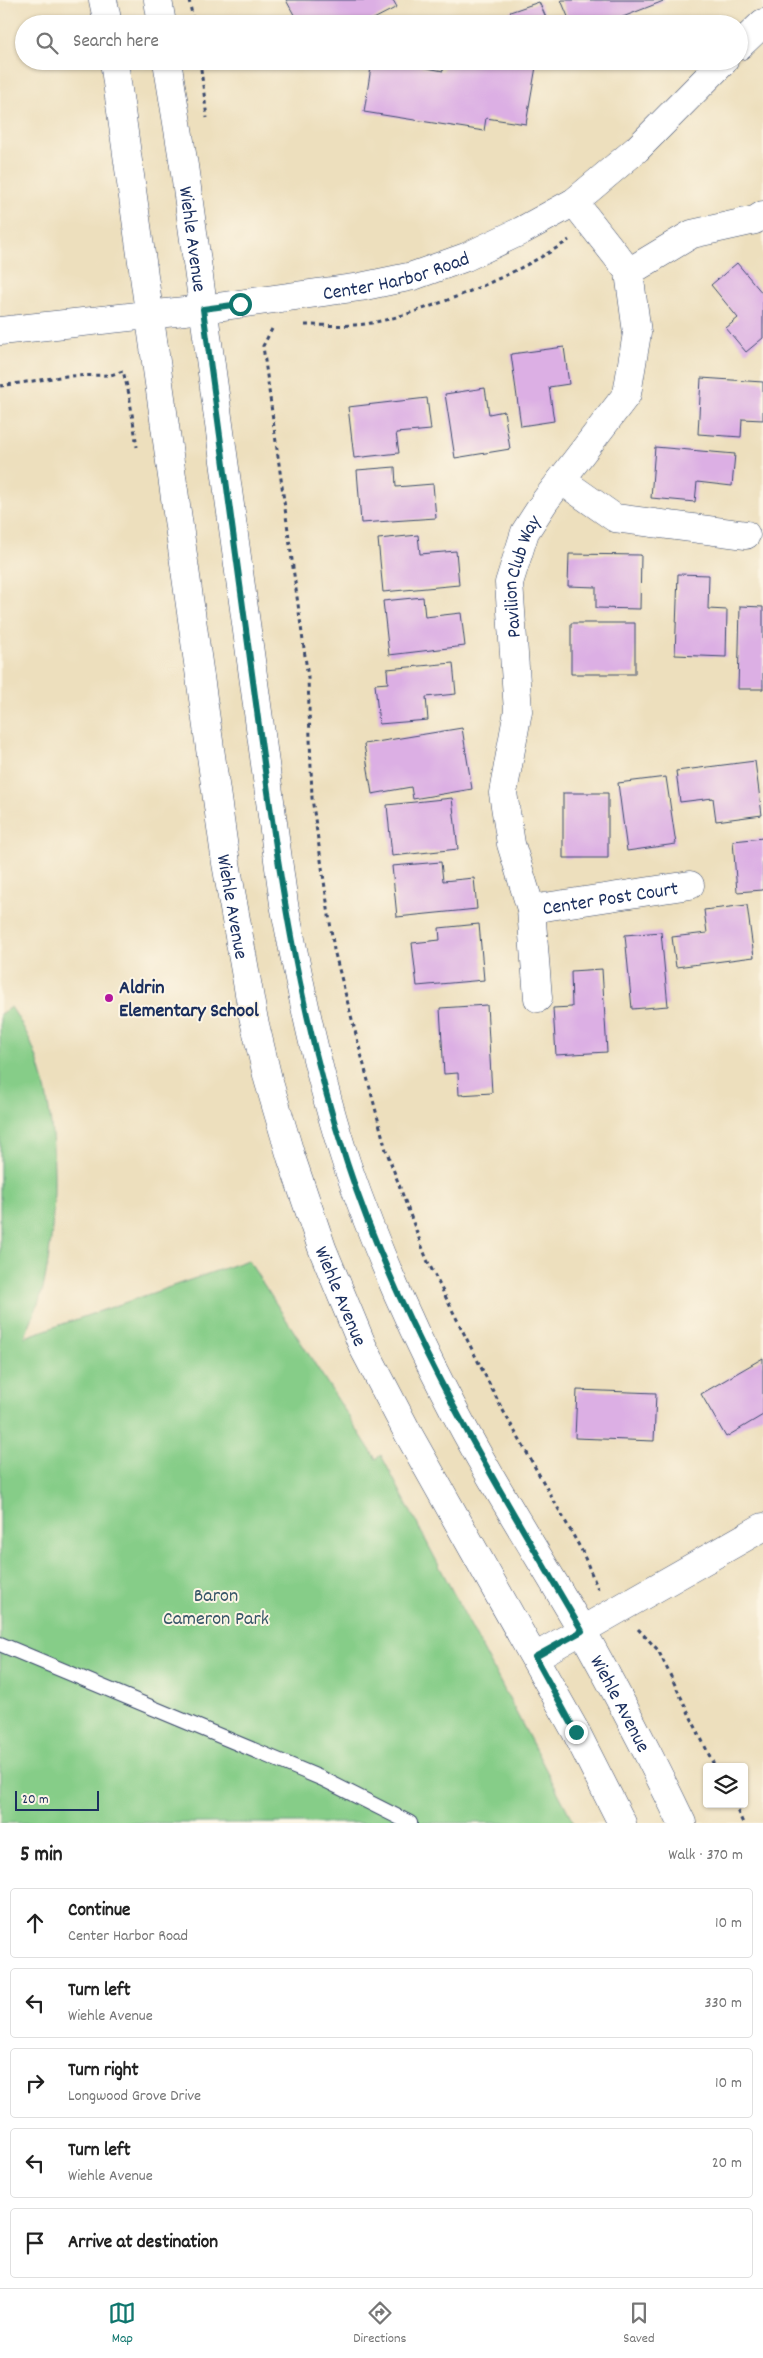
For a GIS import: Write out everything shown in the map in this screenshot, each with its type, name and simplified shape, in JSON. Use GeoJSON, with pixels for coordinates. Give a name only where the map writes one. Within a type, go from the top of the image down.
{"type":"FeatureCollection","features":[{"type":"Feature","properties":{"kind":"main road"},"geometry":{"type":"LineString","coordinates":[[103,0],[106,15]]}},
{"type":"Feature","properties":{"kind":"main road"},"geometry":{"type":"LineString","coordinates":[[158,0],[160,15]]}},
{"type":"Feature","properties":{"kind":"main road"},"geometry":{"type":"LineString","coordinates":[[748,37],[763,22]]}},
{"type":"Feature","properties":{"kind":"main road","name":"Wiehle Avenue"},"geometry":{"type":"LineString","coordinates":[[115,70],[226,863],[253,1016],[270,1088],[290,1157],[322,1248],[363,1346],[413,1444],[576,1732],[622,1823]]}},
{"type":"Feature","properties":{"kind":"main road","name":"Wiehle Avenue"},"geometry":{"type":"LineString","coordinates":[[168,70],[203,309],[284,904],[302,996],[344,1154],[409,1317],[445,1394],[582,1631],[682,1823]]}},
{"type":"Feature","properties":{"kind":"main road","name":"Center Harbor Road"},"geometry":{"type":"LineString","coordinates":[[0,331],[203,309],[341,290],[412,276],[466,257],[521,231],[574,202],[637,148],[715,70]]}},
{"type":"Feature","properties":{"kind":"main road"},"geometry":{"type":"LineString","coordinates":[[574,202],[629,272],[692,234],[755,220],[763,215]]}},
{"type":"Feature","properties":{"kind":"main road","name":"Pavilion Club Way"},"geometry":{"type":"LineString","coordinates":[[538,998],[531,910],[511,844],[503,793],[518,712],[509,583],[525,532],[561,480],[627,394],[637,333],[629,272]]}},
{"type":"Feature","properties":{"kind":"main road"},"geometry":{"type":"LineString","coordinates":[[561,480],[616,518],[746,535]]}},
{"type":"Feature","properties":{"kind":"main road","name":"Center Post Court"},"geometry":{"type":"LineString","coordinates":[[531,910],[690,885]]}},
{"type":"Feature","properties":{"kind":"main road"},"geometry":{"type":"LineString","coordinates":[[535,1657],[763,1527]]}},
{"type":"Feature","properties":{"kind":"lane"},"geometry":{"type":"LineString","coordinates":[[0,1644],[323,1779],[410,1823]]}},
{"type":"Feature","properties":{"kind":"path"},"geometry":{"type":"LineString","coordinates":[[189,0],[192,15]]}},
{"type":"Feature","properties":{"kind":"path"},"geometry":{"type":"LineString","coordinates":[[297,325],[371,323],[420,310],[545,256],[591,224]]}},
{"type":"Feature","properties":{"kind":"path"},"geometry":{"type":"LineString","coordinates":[[279,327],[271,329],[263,346],[308,678],[312,798],[334,950],[386,1150],[432,1269],[500,1405],[582,1550],[597,1588],[616,1612],[658,1650],[714,1763]]}},
{"type":"Feature","properties":{"kind":"path"},"geometry":{"type":"LineString","coordinates":[[0,386],[66,376],[111,375],[123,372]]}},
{"type":"Feature","properties":{"kind":"path"},"geometry":{"type":"LineString","coordinates":[[736,1808],[743,1823]]}},
{"type":"Feature","properties":{"kind":"green space","name":"Baron Cameron Park"},"geometry":{"type":"Polygon","coordinates":[[[11,1007],[28,1036],[38,1063],[46,1094],[54,1158],[54,1192],[49,1255],[42,1291],[25,1337],[248,1260],[376,1459],[381,1455],[574,1823],[0,1823],[0,1014],[11,1007]]]}},
{"type":"Feature","properties":{"kind":"building"},"geometry":{"type":"Polygon","coordinates":[[[286,0],[393,0],[397,7],[381,15],[294,15],[286,0]]]}},
{"type":"Feature","properties":{"kind":"building"},"geometry":{"type":"Polygon","coordinates":[[[561,0],[666,0],[628,15],[567,15],[561,0]]]}},
{"type":"Feature","properties":{"kind":"building"},"geometry":{"type":"Polygon","coordinates":[[[539,2],[545,15],[511,15],[510,12],[539,2]]]}},
{"type":"Feature","properties":{"kind":"building"},"geometry":{"type":"Polygon","coordinates":[[[371,70],[535,70],[526,124],[486,118],[484,131],[364,112],[371,70]]]}},
{"type":"Feature","properties":{"kind":"building"},"geometry":{"type":"Polygon","coordinates":[[[737,263],[763,294],[763,338],[746,352],[726,328],[738,318],[711,285],[737,263]]]}},
{"type":"Feature","properties":{"kind":"building"},"geometry":{"type":"Polygon","coordinates":[[[564,347],[569,384],[549,387],[554,421],[521,426],[511,354],[564,347]]]}},
{"type":"Feature","properties":{"kind":"building"},"geometry":{"type":"Polygon","coordinates":[[[701,378],[763,382],[763,420],[742,419],[741,437],[698,434],[701,378]]]}},
{"type":"Feature","properties":{"kind":"building"},"geometry":{"type":"Polygon","coordinates":[[[485,388],[489,414],[504,411],[510,449],[455,458],[445,394],[485,388]]]}},
{"type":"Feature","properties":{"kind":"building"},"geometry":{"type":"Polygon","coordinates":[[[427,398],[431,430],[396,433],[399,453],[354,458],[348,407],[427,398]]]}},
{"type":"Feature","properties":{"kind":"building"},"geometry":{"type":"Polygon","coordinates":[[[655,447],[735,454],[732,486],[697,482],[695,502],[651,498],[655,447]]]}},
{"type":"Feature","properties":{"kind":"building"},"geometry":{"type":"Polygon","coordinates":[[[395,467],[396,487],[433,484],[436,518],[361,523],[357,470],[395,467]]]}},
{"type":"Feature","properties":{"kind":"building"},"geometry":{"type":"Polygon","coordinates":[[[418,535],[420,554],[456,551],[459,585],[383,592],[378,539],[418,535]]]}},
{"type":"Feature","properties":{"kind":"building"},"geometry":{"type":"Polygon","coordinates":[[[569,554],[641,555],[640,609],[596,608],[596,587],[568,586],[569,554]]]}},
{"type":"Feature","properties":{"kind":"building"},"geometry":{"type":"Polygon","coordinates":[[[678,574],[709,575],[708,609],[727,610],[726,657],[675,655],[678,574]]]}},
{"type":"Feature","properties":{"kind":"building"},"geometry":{"type":"Polygon","coordinates":[[[423,597],[425,617],[461,613],[465,646],[389,655],[383,601],[423,597]]]}},
{"type":"Feature","properties":{"kind":"building"},"geometry":{"type":"Polygon","coordinates":[[[740,606],[763,607],[763,689],[738,689],[740,606]]]}},
{"type":"Feature","properties":{"kind":"building"},"geometry":{"type":"Polygon","coordinates":[[[571,623],[635,623],[635,674],[571,674],[571,623]]]}},
{"type":"Feature","properties":{"kind":"building"},"geometry":{"type":"Polygon","coordinates":[[[453,663],[456,694],[426,697],[428,720],[379,724],[375,684],[388,683],[387,669],[453,663]]]}},
{"type":"Feature","properties":{"kind":"building"},"geometry":{"type":"Polygon","coordinates":[[[462,728],[472,789],[413,799],[411,787],[372,794],[364,744],[462,728]]]}},
{"type":"Feature","properties":{"kind":"building"},"geometry":{"type":"Polygon","coordinates":[[[755,761],[762,815],[716,821],[713,798],[680,802],[676,771],[755,761]]]}},
{"type":"Feature","properties":{"kind":"building"},"geometry":{"type":"Polygon","coordinates":[[[666,777],[676,844],[627,851],[618,783],[666,777]]]}},
{"type":"Feature","properties":{"kind":"building"},"geometry":{"type":"Polygon","coordinates":[[[563,793],[608,793],[608,858],[563,858],[563,793]]]}},
{"type":"Feature","properties":{"kind":"building"},"geometry":{"type":"Polygon","coordinates":[[[452,798],[458,849],[392,856],[387,805],[452,798]]]}},
{"type":"Feature","properties":{"kind":"building"},"geometry":{"type":"Polygon","coordinates":[[[763,838],[763,890],[737,892],[733,841],[763,838]]]}},
{"type":"Feature","properties":{"kind":"building"},"geometry":{"type":"Polygon","coordinates":[[[441,862],[443,881],[474,878],[477,909],[397,917],[392,866],[441,862]]]}},
{"type":"Feature","properties":{"kind":"building"},"geometry":{"type":"Polygon","coordinates":[[[747,905],[754,957],[676,967],[672,937],[707,933],[704,910],[747,905]]]}},
{"type":"Feature","properties":{"kind":"building"},"geometry":{"type":"Polygon","coordinates":[[[479,924],[484,980],[417,986],[412,943],[440,940],[439,928],[479,924]]]}},
{"type":"Feature","properties":{"kind":"building"},"geometry":{"type":"Polygon","coordinates":[[[661,932],[668,1006],[632,1009],[625,935],[661,932]]]}},
{"type":"Feature","properties":{"kind":"building"},"geometry":{"type":"Polygon","coordinates":[[[602,969],[607,1052],[556,1055],[553,1008],[572,1007],[571,971],[602,969]]]}},
{"type":"Feature","properties":{"kind":"building"},"geometry":{"type":"Polygon","coordinates":[[[487,1005],[492,1093],[459,1095],[458,1073],[444,1074],[440,1008],[487,1005]]]}},
{"type":"Feature","properties":{"kind":"building"},"geometry":{"type":"Polygon","coordinates":[[[763,1358],[763,1415],[726,1437],[701,1394],[763,1358]]]}},
{"type":"Feature","properties":{"kind":"building"},"geometry":{"type":"Polygon","coordinates":[[[577,1390],[656,1393],[654,1441],[575,1438],[577,1390]]]}},
{"type":"Feature","properties":{"kind":"place","name":"Aldrin Elementary School"},"geometry":{"type":"Point","coordinates":[109,998]}},
{"type":"Feature","properties":{"kind":"route"},"geometry":{"type":"LineString","coordinates":[[240,304],[203,309],[284,904],[302,996],[347,1163],[368,1221],[409,1317],[445,1394],[582,1631],[535,1657],[576,1732]]}}]}
